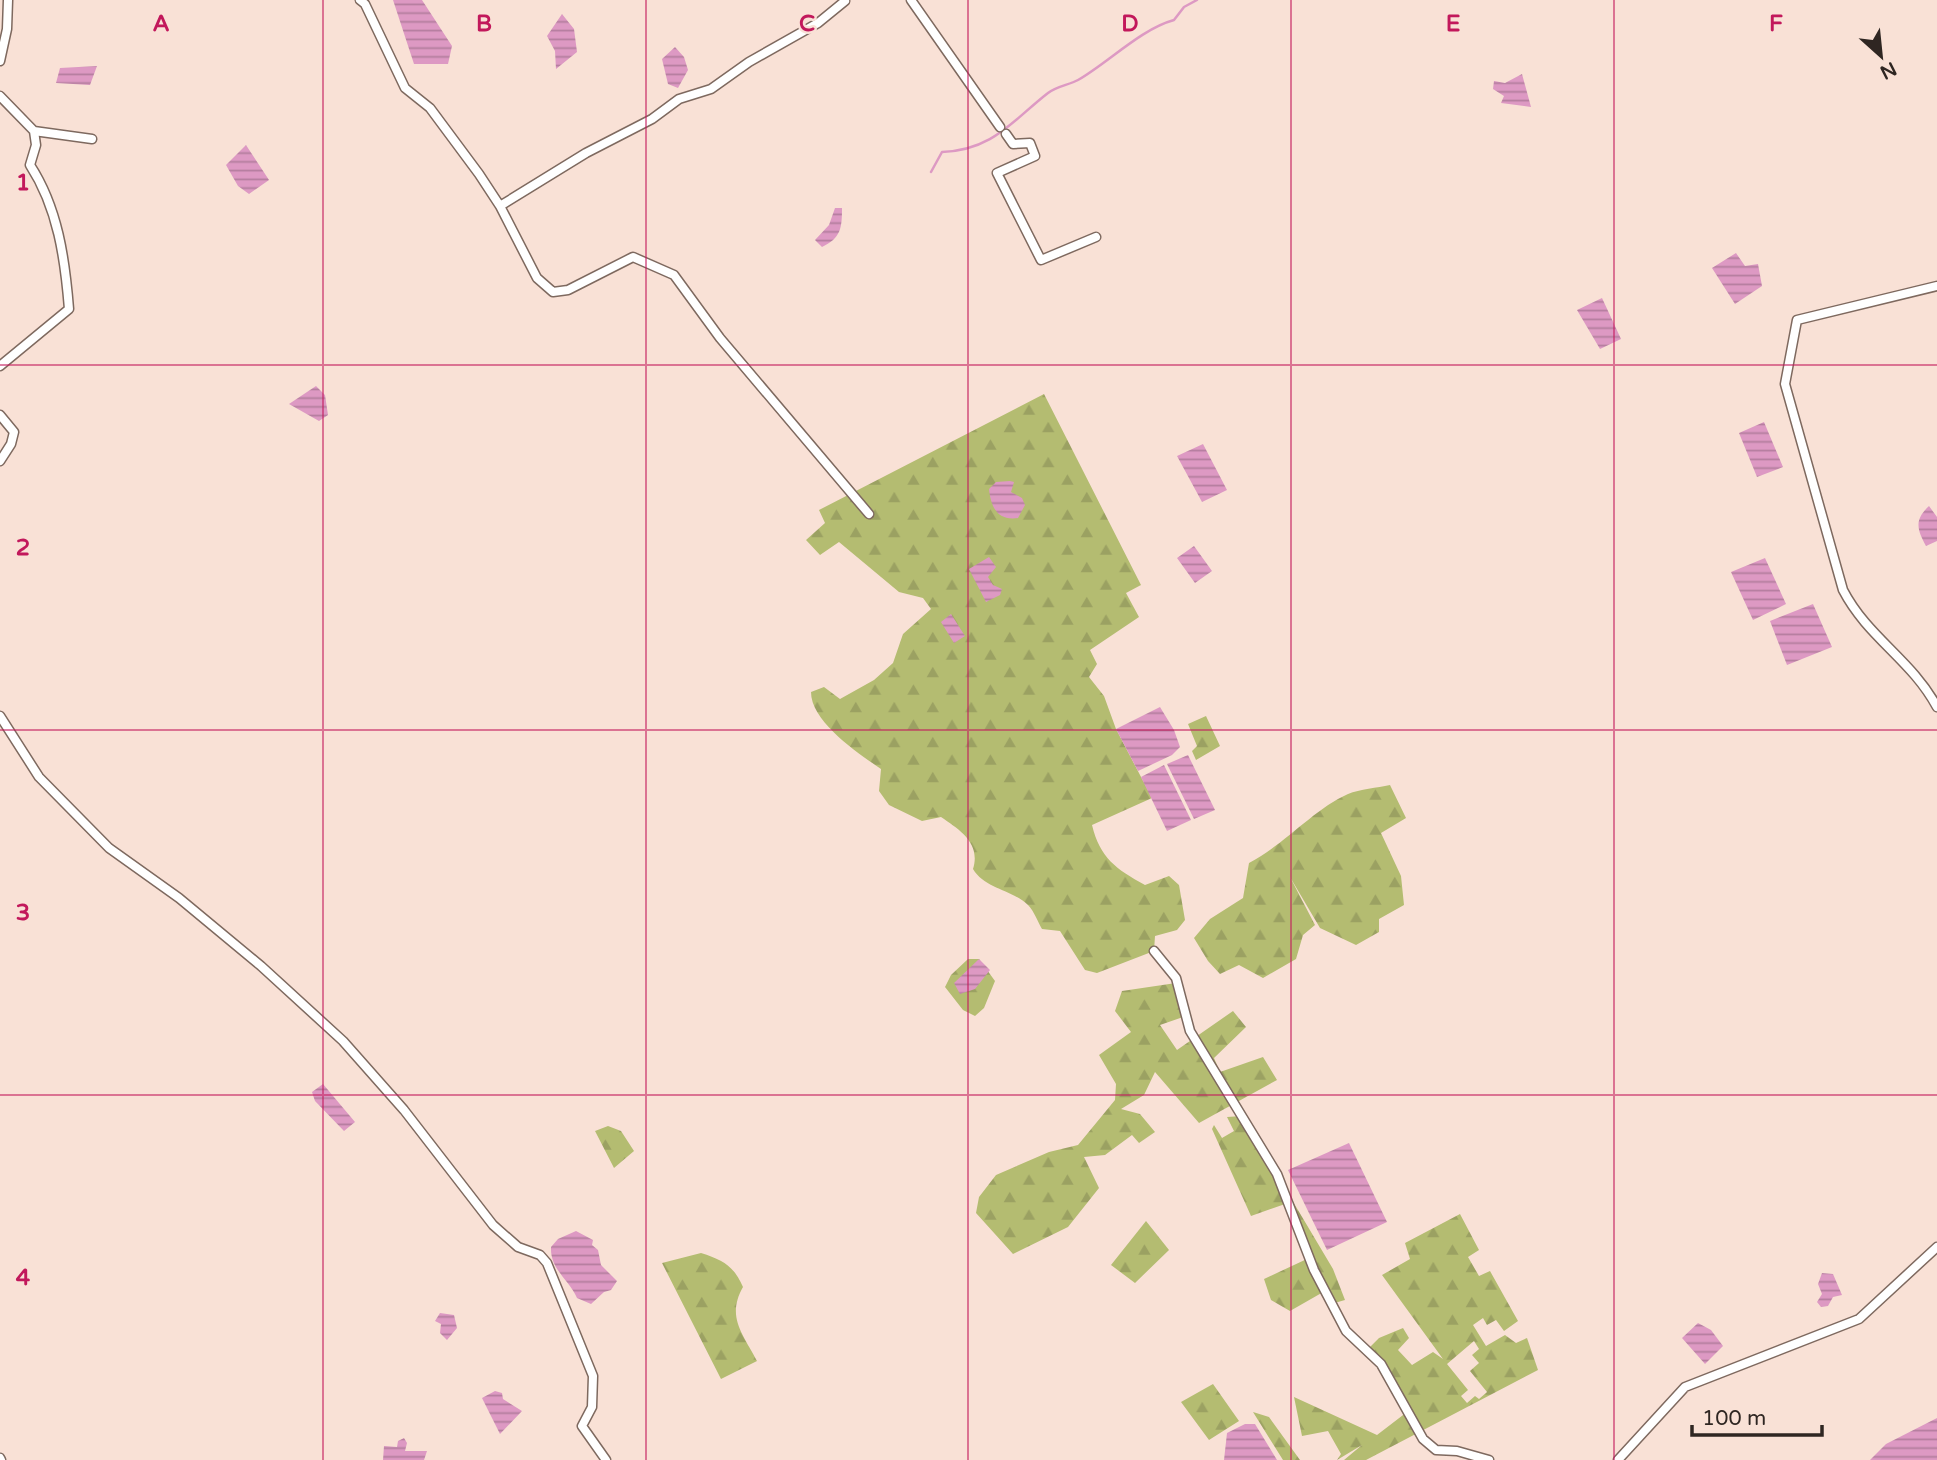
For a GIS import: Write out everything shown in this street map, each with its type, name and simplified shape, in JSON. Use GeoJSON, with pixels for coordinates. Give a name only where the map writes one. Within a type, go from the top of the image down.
{"type":"FeatureCollection","features":[{"type":"Feature","properties":{"kind":"street"},"geometry":{"type":"LineString","coordinates":[[0,61],[7,29],[8,0]]}},
{"type":"Feature","properties":{"kind":"street"},"geometry":{"type":"LineString","coordinates":[[911,0],[1013,144],[1030,143],[1035,156],[998,173],[1041,260],[1096,237]]}},
{"type":"Feature","properties":{"kind":"street"},"geometry":{"type":"LineString","coordinates":[[365,1],[405,88],[430,108],[500,206],[537,278],[553,292],[568,290],[633,257],[674,275],[720,338],[869,514]]}},
{"type":"Feature","properties":{"kind":"street"},"geometry":{"type":"LineString","coordinates":[[500,206],[586,153],[652,119],[679,99],[711,89],[748,62],[818,23],[845,1]]}},
{"type":"Feature","properties":{"kind":"street"},"geometry":{"type":"LineString","coordinates":[[0,96],[34,131],[36,145],[30,165],[44,190],[57,227],[69,309],[0,366]]}},
{"type":"Feature","properties":{"kind":"street"},"geometry":{"type":"LineString","coordinates":[[34,131],[92,139]]}},
{"type":"Feature","properties":{"kind":"street"},"geometry":{"type":"LineString","coordinates":[[1937,286],[1797,320],[1785,384],[1843,590],[1857,616],[1923,681],[1937,707]]}},
{"type":"Feature","properties":{"kind":"street"},"geometry":{"type":"LineString","coordinates":[[0,415],[14,432],[11,444],[0,461]]}},
{"type":"Feature","properties":{"kind":"street"},"geometry":{"type":"LineString","coordinates":[[0,716],[39,778],[108,848],[179,898],[261,966],[342,1041],[404,1110],[493,1226],[518,1247],[540,1255],[547,1263],[593,1376],[592,1407],[582,1426],[606,1460]]}},
{"type":"Feature","properties":{"kind":"street"},"geometry":{"type":"LineString","coordinates":[[1154,951],[1176,978],[1190,1031],[1277,1174],[1314,1270],[1346,1331],[1381,1364],[1423,1439],[1436,1450],[1457,1451],[1489,1460]]}},
{"type":"Feature","properties":{"kind":"street"},"geometry":{"type":"LineString","coordinates":[[1618,1460],[1685,1387],[1859,1319],[1937,1247]]}},
{"type":"Feature","properties":{"kind":"green space"},"geometry":{"type":"Polygon","coordinates":[[[1044,394],[1141,585],[1126,593],[1139,617],[1090,650],[1097,664],[1089,677],[1104,696],[1116,729],[1152,798],[1092,825],[1105,854],[1126,874],[1145,885],[1169,876],[1179,885],[1185,920],[1177,930],[1155,936],[1154,951],[1097,973],[1085,970],[1060,931],[1042,929],[1028,905],[978,876],[973,869],[975,860],[971,845],[955,827],[941,817],[922,821],[889,805],[879,791],[881,769],[849,746],[827,725],[813,703],[811,692],[824,687],[840,699],[874,680],[893,663],[903,634],[931,609],[923,598],[899,592],[839,542],[820,555],[806,540],[825,523],[819,510],[1044,394]]]}},
{"type":"Feature","properties":{"kind":"green space"},"geometry":{"type":"Polygon","coordinates":[[[1206,716],[1220,746],[1196,760],[1192,751],[1197,746],[1188,724],[1206,716]]]}},
{"type":"Feature","properties":{"kind":"green space"},"geometry":{"type":"Polygon","coordinates":[[[1390,785],[1406,818],[1381,833],[1401,876],[1404,905],[1379,919],[1379,932],[1356,945],[1320,928],[1290,877],[1315,925],[1303,935],[1296,959],[1263,978],[1239,965],[1220,974],[1208,961],[1194,938],[1210,919],[1243,898],[1249,863],[1335,801],[1353,792],[1390,785]]]}},
{"type":"Feature","properties":{"kind":"green space"},"geometry":{"type":"Polygon","coordinates":[[[968,959],[979,959],[995,981],[984,1008],[975,1016],[963,1010],[945,987],[951,975],[968,959]]]}},
{"type":"Feature","properties":{"kind":"green space"},"geometry":{"type":"Polygon","coordinates":[[[1176,983],[1186,1016],[1160,1025],[1177,1050],[1233,1011],[1246,1027],[1214,1058],[1220,1072],[1263,1057],[1277,1080],[1199,1123],[1155,1072],[1144,1095],[1121,1109],[1140,1114],[1155,1132],[1139,1143],[1132,1135],[1105,1155],[1084,1157],[1099,1188],[1068,1227],[1013,1254],[976,1213],[979,1197],[996,1175],[1049,1152],[1078,1145],[1115,1100],[1116,1084],[1099,1055],[1131,1032],[1115,1011],[1122,991],[1176,983]]]}},
{"type":"Feature","properties":{"kind":"green space"},"geometry":{"type":"Polygon","coordinates":[[[1242,1116],[1333,1269],[1345,1300],[1331,1304],[1325,1291],[1290,1311],[1271,1300],[1264,1279],[1309,1258],[1288,1203],[1251,1216],[1212,1129],[1214,1125],[1222,1138],[1234,1131],[1227,1117],[1242,1116]]]}},
{"type":"Feature","properties":{"kind":"green space"},"geometry":{"type":"Polygon","coordinates":[[[608,1126],[621,1131],[634,1151],[614,1168],[595,1131],[608,1126]]]}},
{"type":"Feature","properties":{"kind":"green space"},"geometry":{"type":"Polygon","coordinates":[[[1460,1214],[1479,1250],[1468,1257],[1479,1276],[1490,1271],[1518,1321],[1504,1331],[1496,1320],[1487,1325],[1483,1318],[1473,1325],[1486,1346],[1505,1335],[1516,1343],[1527,1338],[1538,1370],[1366,1460],[1344,1460],[1362,1445],[1337,1460],[1341,1454],[1328,1431],[1302,1436],[1294,1397],[1377,1435],[1407,1412],[1403,1399],[1370,1347],[1379,1338],[1403,1328],[1409,1338],[1398,1350],[1412,1365],[1433,1352],[1443,1359],[1382,1275],[1410,1259],[1405,1243],[1460,1214]],[[1474,1341],[1447,1364],[1468,1390],[1461,1396],[1467,1403],[1475,1396],[1479,1399],[1487,1392],[1470,1371],[1479,1363],[1472,1355],[1479,1349],[1474,1341]]]}},
{"type":"Feature","properties":{"kind":"green space"},"geometry":{"type":"Polygon","coordinates":[[[1146,1221],[1169,1250],[1135,1283],[1111,1265],[1146,1221]]]}},
{"type":"Feature","properties":{"kind":"green space"},"geometry":{"type":"Polygon","coordinates":[[[701,1253],[727,1265],[740,1280],[743,1287],[738,1298],[736,1316],[742,1334],[757,1361],[721,1379],[662,1263],[701,1253]]]}},
{"type":"Feature","properties":{"kind":"green space"},"geometry":{"type":"Polygon","coordinates":[[[1213,1384],[1239,1421],[1209,1440],[1181,1402],[1213,1384]]]}},
{"type":"Feature","properties":{"kind":"green space"},"geometry":{"type":"Polygon","coordinates":[[[1253,1412],[1269,1417],[1300,1460],[1283,1460],[1253,1412]]]}},
{"type":"Feature","properties":{"kind":"shaded area"},"geometry":{"type":"Polygon","coordinates":[[[393,0],[422,0],[452,46],[448,64],[414,64],[393,0]]]}},
{"type":"Feature","properties":{"kind":"shaded area"},"geometry":{"type":"Polygon","coordinates":[[[562,14],[574,29],[577,52],[556,69],[555,51],[547,36],[562,14]]]}},
{"type":"Feature","properties":{"kind":"shaded area"},"geometry":{"type":"Polygon","coordinates":[[[675,47],[684,57],[688,70],[678,88],[668,84],[662,59],[675,47]]]}},
{"type":"Feature","properties":{"kind":"shaded area"},"geometry":{"type":"Polygon","coordinates":[[[97,66],[90,85],[56,83],[60,68],[97,66]]]}},
{"type":"Feature","properties":{"kind":"shaded area"},"geometry":{"type":"Polygon","coordinates":[[[1522,74],[1531,107],[1501,103],[1504,96],[1493,89],[1494,81],[1505,83],[1522,74]]]}},
{"type":"Feature","properties":{"kind":"shaded area"},"geometry":{"type":"Polygon","coordinates":[[[246,145],[269,180],[249,194],[238,186],[226,165],[246,145]]]}},
{"type":"Feature","properties":{"kind":"shaded area"},"geometry":{"type":"Polygon","coordinates":[[[835,208],[842,208],[839,232],[822,247],[815,240],[829,225],[835,208]]]}},
{"type":"Feature","properties":{"kind":"shaded area"},"geometry":{"type":"Polygon","coordinates":[[[1736,253],[1745,266],[1758,264],[1762,286],[1735,304],[1712,268],[1736,253]]]}},
{"type":"Feature","properties":{"kind":"shaded area"},"geometry":{"type":"Polygon","coordinates":[[[1602,298],[1621,339],[1600,349],[1577,310],[1602,298]]]}},
{"type":"Feature","properties":{"kind":"shaded area"},"geometry":{"type":"Polygon","coordinates":[[[316,386],[325,395],[328,415],[319,421],[289,404],[316,386]]]}},
{"type":"Feature","properties":{"kind":"shaded area"},"geometry":{"type":"Polygon","coordinates":[[[1764,422],[1783,467],[1757,477],[1739,433],[1764,422]]]}},
{"type":"Feature","properties":{"kind":"shaded area"},"geometry":{"type":"Polygon","coordinates":[[[1203,444],[1227,490],[1202,502],[1177,456],[1203,444]]]}},
{"type":"Feature","properties":{"kind":"shaded area"},"geometry":{"type":"Polygon","coordinates":[[[996,482],[1014,482],[1011,492],[1022,498],[1025,505],[1018,518],[1005,517],[997,512],[990,496],[989,489],[996,482]]]}},
{"type":"Feature","properties":{"kind":"shaded area"},"geometry":{"type":"Polygon","coordinates":[[[1929,506],[1937,517],[1937,541],[1926,546],[1918,525],[1929,506]]]}},
{"type":"Feature","properties":{"kind":"shaded area"},"geometry":{"type":"Polygon","coordinates":[[[1194,546],[1212,571],[1195,583],[1177,558],[1194,546]]]}},
{"type":"Feature","properties":{"kind":"shaded area"},"geometry":{"type":"Polygon","coordinates":[[[989,557],[996,567],[988,577],[993,585],[1002,589],[1000,595],[986,602],[969,569],[989,557]]]}},
{"type":"Feature","properties":{"kind":"shaded area"},"geometry":{"type":"Polygon","coordinates":[[[1765,558],[1786,604],[1753,620],[1731,572],[1765,558]]]}},
{"type":"Feature","properties":{"kind":"shaded area"},"geometry":{"type":"Polygon","coordinates":[[[1813,604],[1832,647],[1787,665],[1770,621],[1813,604]]]}},
{"type":"Feature","properties":{"kind":"shaded area"},"geometry":{"type":"Polygon","coordinates":[[[951,614],[965,636],[954,643],[941,622],[951,614]]]}},
{"type":"Feature","properties":{"kind":"shaded area"},"geometry":{"type":"Polygon","coordinates":[[[1160,707],[1174,730],[1180,747],[1172,755],[1138,771],[1116,729],[1160,707]]]}},
{"type":"Feature","properties":{"kind":"shaded area"},"geometry":{"type":"Polygon","coordinates":[[[1188,755],[1215,810],[1194,819],[1167,764],[1188,755]]]}},
{"type":"Feature","properties":{"kind":"shaded area"},"geometry":{"type":"Polygon","coordinates":[[[1164,765],[1191,820],[1167,831],[1141,777],[1164,765]]]}},
{"type":"Feature","properties":{"kind":"shaded area"},"geometry":{"type":"Polygon","coordinates":[[[979,959],[990,970],[975,989],[960,994],[954,983],[979,959]]]}},
{"type":"Feature","properties":{"kind":"shaded area"},"geometry":{"type":"Polygon","coordinates":[[[323,1084],[355,1122],[344,1131],[315,1101],[312,1092],[323,1084]]]}},
{"type":"Feature","properties":{"kind":"shaded area"},"geometry":{"type":"Polygon","coordinates":[[[1349,1143],[1387,1222],[1327,1250],[1288,1170],[1349,1143]]]}},
{"type":"Feature","properties":{"kind":"shaded area"},"geometry":{"type":"Polygon","coordinates":[[[576,1231],[593,1240],[592,1245],[598,1250],[601,1265],[617,1281],[611,1290],[604,1292],[591,1304],[577,1298],[557,1268],[552,1255],[551,1247],[558,1239],[576,1231]]]}},
{"type":"Feature","properties":{"kind":"shaded area"},"geometry":{"type":"Polygon","coordinates":[[[1822,1273],[1833,1274],[1842,1295],[1833,1297],[1828,1306],[1821,1307],[1817,1302],[1822,1294],[1818,1284],[1822,1273]]]}},
{"type":"Feature","properties":{"kind":"shaded area"},"geometry":{"type":"Polygon","coordinates":[[[440,1313],[454,1315],[457,1328],[447,1340],[440,1333],[441,1324],[435,1321],[440,1313]]]}},
{"type":"Feature","properties":{"kind":"shaded area"},"geometry":{"type":"Polygon","coordinates":[[[1698,1323],[1711,1330],[1723,1346],[1705,1364],[1682,1338],[1698,1323]]]}},
{"type":"Feature","properties":{"kind":"shaded area"},"geometry":{"type":"Polygon","coordinates":[[[495,1391],[502,1393],[503,1399],[522,1411],[500,1434],[482,1398],[495,1391]]]}},
{"type":"Feature","properties":{"kind":"shaded area"},"geometry":{"type":"Polygon","coordinates":[[[1937,1418],[1937,1460],[1870,1460],[1886,1444],[1937,1418]]]}},
{"type":"Feature","properties":{"kind":"shaded area"},"geometry":{"type":"Polygon","coordinates":[[[1245,1424],[1255,1424],[1277,1460],[1224,1460],[1227,1433],[1245,1424]]]}},
{"type":"Feature","properties":{"kind":"shaded area"},"geometry":{"type":"Polygon","coordinates":[[[404,1438],[407,1443],[405,1451],[427,1451],[424,1460],[383,1460],[384,1446],[397,1447],[398,1441],[404,1438]]]}},
{"type":"Feature","properties":{"kind":"waterway"},"geometry":{"type":"LineString","coordinates":[[931,172],[942,152],[960,150],[988,140],[1052,91],[1090,73],[1137,38],[1174,20],[1184,7],[1197,0]]}}]}
